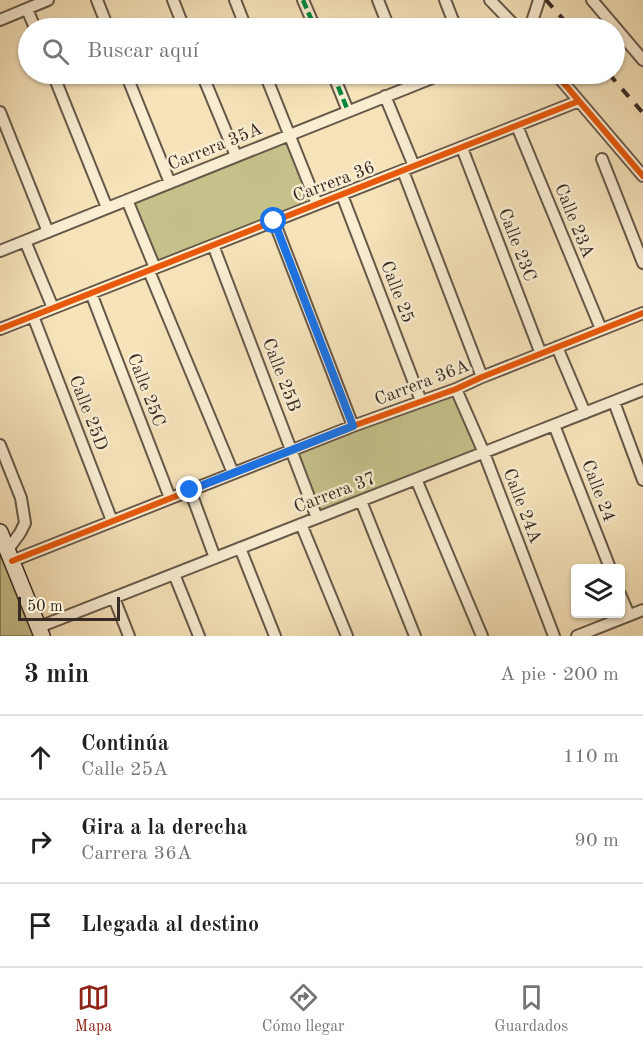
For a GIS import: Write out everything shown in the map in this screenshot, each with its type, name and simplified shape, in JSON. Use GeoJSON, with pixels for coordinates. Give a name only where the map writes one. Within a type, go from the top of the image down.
{"type":"FeatureCollection","features":[{"type":"Feature","properties":{"kind":"street"},"geometry":{"type":"LineString","coordinates":[[0,20],[48,0]]}},
{"type":"Feature","properties":{"kind":"street"},"geometry":{"type":"LineString","coordinates":[[97,0],[104,18]]}},
{"type":"Feature","properties":{"kind":"street"},"geometry":{"type":"LineString","coordinates":[[173,0],[180,18]]}},
{"type":"Feature","properties":{"kind":"street"},"geometry":{"type":"LineString","coordinates":[[235,0],[242,18]]}},
{"type":"Feature","properties":{"kind":"street"},"geometry":{"type":"LineString","coordinates":[[303,0],[311,18]]}},
{"type":"Feature","properties":{"kind":"street"},"geometry":{"type":"LineString","coordinates":[[378,0],[385,18]]}},
{"type":"Feature","properties":{"kind":"street"},"geometry":{"type":"LineString","coordinates":[[445,0],[452,18]]}},
{"type":"Feature","properties":{"kind":"street"},"geometry":{"type":"LineString","coordinates":[[490,0],[507,18]]}},
{"type":"Feature","properties":{"kind":"street"},"geometry":{"type":"LineString","coordinates":[[533,18],[539,0]]}},
{"type":"Feature","properties":{"kind":"street"},"geometry":{"type":"LineString","coordinates":[[592,0],[607,18]]}},
{"type":"Feature","properties":{"kind":"street"},"geometry":{"type":"LineString","coordinates":[[27,9],[30,18]]}},
{"type":"Feature","properties":{"kind":"street"},"geometry":{"type":"LineString","coordinates":[[625,39],[643,60]]}},
{"type":"Feature","properties":{"kind":"street"},"geometry":{"type":"LineString","coordinates":[[57,84],[107,208]]}},
{"type":"Feature","properties":{"kind":"street"},"geometry":{"type":"LineString","coordinates":[[130,84],[170,183]]}},
{"type":"Feature","properties":{"kind":"street"},"geometry":{"type":"LineString","coordinates":[[206,84],[236,156]]}},
{"type":"Feature","properties":{"kind":"street"},"geometry":{"type":"LineString","coordinates":[[269,84],[318,204]]}},
{"type":"Feature","properties":{"kind":"street"},"geometry":{"type":"LineString","coordinates":[[337,84],[348,111]]}},
{"type":"Feature","properties":{"kind":"street","name":"Carrera 35A"},"geometry":{"type":"LineString","coordinates":[[0,251],[417,84]]}},
{"type":"Feature","properties":{"kind":"street"},"geometry":{"type":"LineString","coordinates":[[565,84],[643,176]]}},
{"type":"Feature","properties":{"kind":"street"},"geometry":{"type":"LineString","coordinates":[[385,96],[414,166]]}},
{"type":"Feature","properties":{"kind":"street","name":"Carrera 36"},"geometry":{"type":"LineString","coordinates":[[0,329],[579,101]]}},
{"type":"Feature","properties":{"kind":"street"},"geometry":{"type":"LineString","coordinates":[[0,112],[48,232]]}},
{"type":"Feature","properties":{"kind":"street","name":"Calle 23A"},"geometry":{"type":"LineString","coordinates":[[517,126],[601,329]]}},
{"type":"Feature","properties":{"kind":"street","name":"Calle 23C"},"geometry":{"type":"LineString","coordinates":[[462,148],[541,354]]}},
{"type":"Feature","properties":{"kind":"street"},"geometry":{"type":"LineString","coordinates":[[602,159],[643,263]]}},
{"type":"Feature","properties":{"kind":"street"},"geometry":{"type":"LineString","coordinates":[[403,171],[482,377]]}},
{"type":"Feature","properties":{"kind":"street","name":"Calle 25"},"geometry":{"type":"LineString","coordinates":[[342,195],[421,401]]}},
{"type":"Feature","properties":{"kind":"street"},"geometry":{"type":"LineString","coordinates":[[127,200],[233,473]]}},
{"type":"Feature","properties":{"kind":"street"},"geometry":{"type":"LineString","coordinates":[[274,221],[353,426]]}},
{"type":"Feature","properties":{"kind":"street"},"geometry":{"type":"LineString","coordinates":[[26,241],[53,308]]}},
{"type":"Feature","properties":{"kind":"street","name":"Calle 25B"},"geometry":{"type":"LineString","coordinates":[[213,245],[317,518]]}},
{"type":"Feature","properties":{"kind":"street","name":"Calle 25C"},"geometry":{"type":"LineString","coordinates":[[91,293],[170,498]]}},
{"type":"Feature","properties":{"kind":"street","name":"Carrera 36A"},"geometry":{"type":"LineString","coordinates":[[10,556],[112,521],[353,426],[456,389],[643,313]]}},
{"type":"Feature","properties":{"kind":"street","name":"Calle 25D"},"geometry":{"type":"LineString","coordinates":[[33,316],[112,521]]}},
{"type":"Feature","properties":{"kind":"street"},"geometry":{"type":"LineString","coordinates":[[557,347],[585,414]]}},
{"type":"Feature","properties":{"kind":"street","name":"Calle 24A"},"geometry":{"type":"LineString","coordinates":[[456,389],[484,453],[554,636]]}},
{"type":"Feature","properties":{"kind":"street","name":"Carrera 37"},"geometry":{"type":"LineString","coordinates":[[40,631],[174,574],[643,390]]}},
{"type":"Feature","properties":{"kind":"street"},"geometry":{"type":"LineString","coordinates":[[614,402],[643,480]]}},
{"type":"Feature","properties":{"kind":"street","name":"Calle 24"},"geometry":{"type":"LineString","coordinates":[[554,425],[608,564]]}},
{"type":"Feature","properties":{"kind":"street"},"geometry":{"type":"LineString","coordinates":[[0,445],[21,498],[26,523],[10,556]]}},
{"type":"Feature","properties":{"kind":"street"},"geometry":{"type":"LineString","coordinates":[[416,479],[482,636]]}},
{"type":"Feature","properties":{"kind":"street"},"geometry":{"type":"LineString","coordinates":[[190,490],[215,558]]}},
{"type":"Feature","properties":{"kind":"street"},"geometry":{"type":"LineString","coordinates":[[361,501],[415,636]]}},
{"type":"Feature","properties":{"kind":"street"},"geometry":{"type":"LineString","coordinates":[[302,524],[347,636]]}},
{"type":"Feature","properties":{"kind":"street"},"geometry":{"type":"LineString","coordinates":[[0,532],[40,631]]}},
{"type":"Feature","properties":{"kind":"street"},"geometry":{"type":"LineString","coordinates":[[240,548],[275,636]]}},
{"type":"Feature","properties":{"kind":"street"},"geometry":{"type":"LineString","coordinates":[[174,574],[199,636]]}},
{"type":"Feature","properties":{"kind":"street"},"geometry":{"type":"LineString","coordinates":[[114,598],[129,636]]}},
{"type":"Feature","properties":{"kind":"street"},"geometry":{"type":"LineString","coordinates":[[625,604],[629,615]]}},
{"type":"Feature","properties":{"kind":"street"},"geometry":{"type":"LineString","coordinates":[[577,636],[643,610]]}},
{"type":"Feature","properties":{"kind":"shaded area"},"geometry":{"type":"Polygon","coordinates":[[[290,134],[317,204],[155,268],[127,200],[290,134]]]}},
{"type":"Feature","properties":{"kind":"shaded area"},"geometry":{"type":"Polygon","coordinates":[[[456,389],[484,453],[317,518],[292,450],[456,389]]]}},
{"type":"Feature","properties":{"kind":"shaded area"},"geometry":{"type":"Polygon","coordinates":[[[0,535],[41,636],[0,636],[0,535]]]}},
{"type":"Feature","properties":{"kind":"railway"},"geometry":{"type":"LineString","coordinates":[[546,0],[562,18]]}},
{"type":"Feature","properties":{"kind":"railway"},"geometry":{"type":"LineString","coordinates":[[618,84],[643,113]]}},
{"type":"Feature","properties":{"kind":"marked path"},"geometry":{"type":"LineString","coordinates":[[303,0],[311,18]]}},
{"type":"Feature","properties":{"kind":"marked path"},"geometry":{"type":"LineString","coordinates":[[337,84],[348,111]]}},
{"type":"Feature","properties":{"kind":"cycle path"},"geometry":{"type":"LineString","coordinates":[[565,84],[643,176]]}},
{"type":"Feature","properties":{"kind":"cycle path"},"geometry":{"type":"LineString","coordinates":[[0,329],[579,101]]}},
{"type":"Feature","properties":{"kind":"cycle path"},"geometry":{"type":"LineString","coordinates":[[12,561],[353,426],[456,389],[643,313]]}},
{"type":"Feature","properties":{"kind":"route"},"geometry":{"type":"LineString","coordinates":[[190,490],[353,426],[274,221]]}}]}
